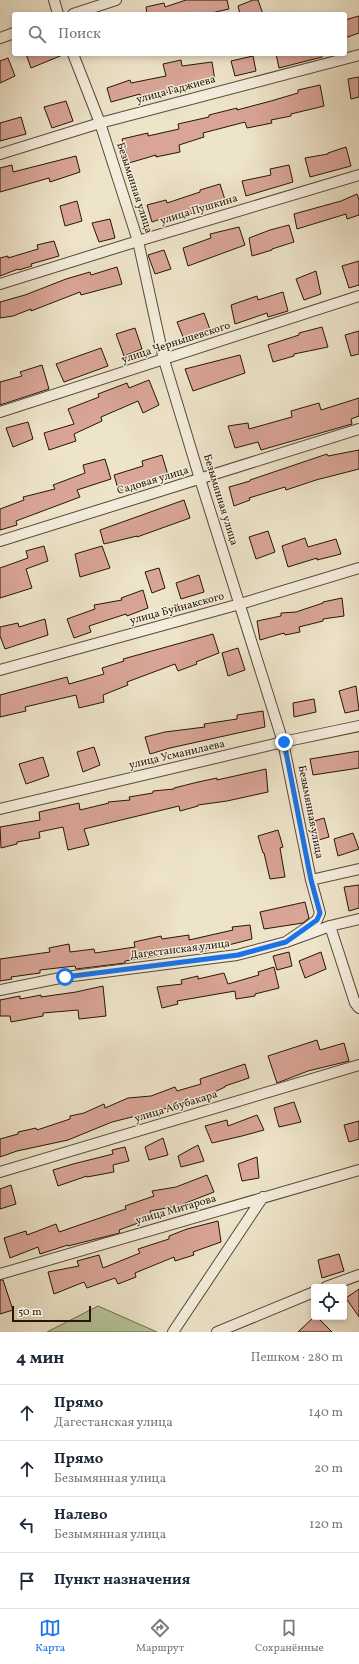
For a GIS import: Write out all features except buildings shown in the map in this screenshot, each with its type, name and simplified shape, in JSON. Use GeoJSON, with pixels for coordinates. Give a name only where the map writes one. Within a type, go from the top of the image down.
{"type":"FeatureCollection","features":[{"type":"Feature","properties":{"kind":"street"},"geometry":{"type":"LineString","coordinates":[[54,0],[57,12]]}},
{"type":"Feature","properties":{"kind":"street"},"geometry":{"type":"LineString","coordinates":[[79,12],[116,0]]}},
{"type":"Feature","properties":{"kind":"street"},"geometry":{"type":"LineString","coordinates":[[0,38],[12,34]]}},
{"type":"Feature","properties":{"kind":"street","name":"улица Гаджиева"},"geometry":{"type":"LineString","coordinates":[[0,154],[100,123],[359,55]]}},
{"type":"Feature","properties":{"kind":"street","name":"Безымянная улица"},"geometry":{"type":"LineString","coordinates":[[74,56],[100,123],[138,241],[164,360],[284,742],[311,880],[320,913],[317,920],[286,942]]}},
{"type":"Feature","properties":{"kind":"street","name":"улица Пушкина"},"geometry":{"type":"LineString","coordinates":[[0,284],[359,175]]}},
{"type":"Feature","properties":{"kind":"street","name":"улица Чернышевского"},"geometry":{"type":"LineString","coordinates":[[0,412],[359,296]]}},
{"type":"Feature","properties":{"kind":"street","name":"Садовая улица"},"geometry":{"type":"LineString","coordinates":[[0,541],[359,429]]}},
{"type":"Feature","properties":{"kind":"street","name":"улица Буйнакского"},"geometry":{"type":"LineString","coordinates":[[0,670],[240,604],[359,568]]}},
{"type":"Feature","properties":{"kind":"street","name":"улица Усманилаева"},"geometry":{"type":"LineString","coordinates":[[0,809],[284,742],[359,726]]}},
{"type":"Feature","properties":{"kind":"street"},"geometry":{"type":"LineString","coordinates":[[311,880],[359,869]]}},
{"type":"Feature","properties":{"kind":"street","name":"Дагестанская улица"},"geometry":{"type":"LineString","coordinates":[[0,990],[65,977],[238,955],[286,942],[330,926],[359,919]]}},
{"type":"Feature","properties":{"kind":"street"},"geometry":{"type":"LineString","coordinates":[[330,926],[355,1004],[359,1008]]}},
{"type":"Feature","properties":{"kind":"street","name":"улица Абубакара"},"geometry":{"type":"LineString","coordinates":[[0,1172],[359,1065]]}},
{"type":"Feature","properties":{"kind":"street","name":"улица Митарова"},"geometry":{"type":"LineString","coordinates":[[0,1274],[359,1170]]}},
{"type":"Feature","properties":{"kind":"street"},"geometry":{"type":"LineString","coordinates":[[173,1332],[263,1197]]}},
{"type":"Feature","properties":{"kind":"street"},"geometry":{"type":"LineString","coordinates":[[334,1284],[359,1275]]}},
{"type":"Feature","properties":{"kind":"street"},"geometry":{"type":"LineString","coordinates":[[217,1332],[311,1293]]}},
{"type":"Feature","properties":{"kind":"green space"},"geometry":{"type":"Polygon","coordinates":[[[98,1306],[157,1332],[47,1332],[98,1306]]]}},
{"type":"Feature","properties":{"kind":"route"},"geometry":{"type":"LineString","coordinates":[[65,977],[238,955],[286,942],[317,920],[320,913],[311,880],[284,742]]}}]}
